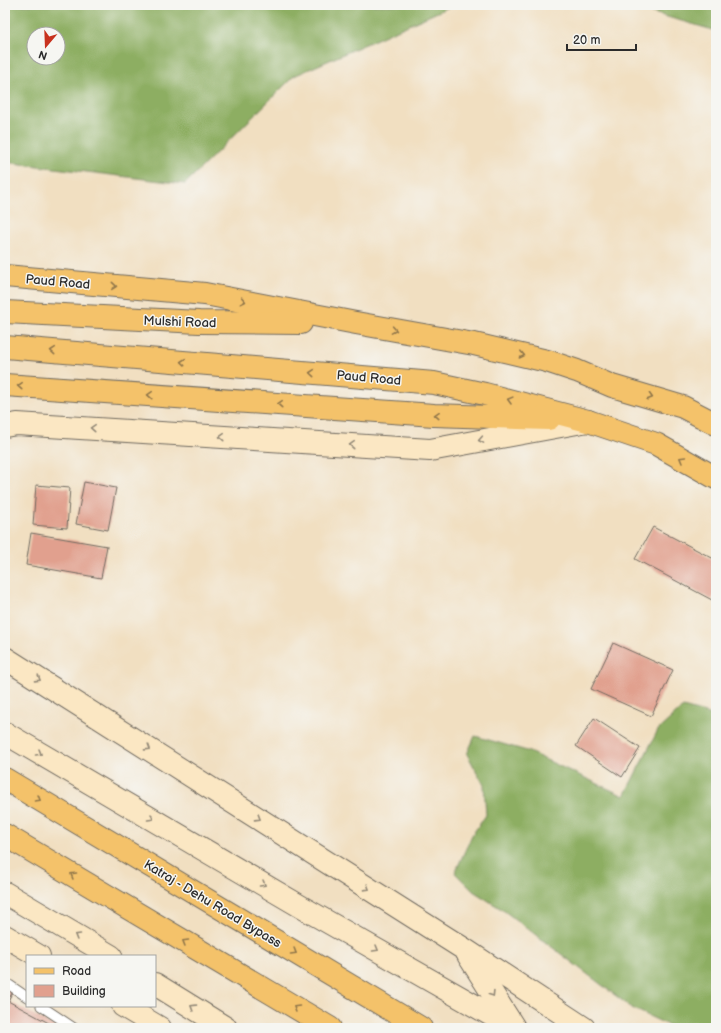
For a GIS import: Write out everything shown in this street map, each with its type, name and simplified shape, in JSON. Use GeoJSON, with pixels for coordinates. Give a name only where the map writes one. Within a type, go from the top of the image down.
{"type":"FeatureCollection","features":[{"type":"Feature","properties":{"kind":"main road","name":"Paud Road"},"geometry":{"type":"LineString","coordinates":[[5,276],[205,294],[474,344],[547,361],[577,371],[612,386],[683,407],[716,424]]}},
{"type":"Feature","properties":{"kind":"main road","name":"Mulshi Road"},"geometry":{"type":"LineString","coordinates":[[5,312],[199,322],[356,323]]}},
{"type":"Feature","properties":{"kind":"main road","name":"Paud Road"},"geometry":{"type":"LineString","coordinates":[[5,346],[434,383],[485,394],[588,421],[656,444],[716,478]]}},
{"type":"Feature","properties":{"kind":"main road"},"geometry":{"type":"LineString","coordinates":[[5,385],[434,415],[588,421]]}},
{"type":"Feature","properties":{"kind":"main road","name":"Katraj - Dehu Road Bypass"},"geometry":{"type":"LineString","coordinates":[[5,779],[421,1028]]}},
{"type":"Feature","properties":{"kind":"main road"},"geometry":{"type":"LineString","coordinates":[[5,835],[330,1028]]}},
{"type":"Feature","properties":{"kind":"street"},"geometry":{"type":"LineString","coordinates":[[5,426],[17,424],[430,450],[588,421]]}},
{"type":"Feature","properties":{"kind":"street"},"geometry":{"type":"LineString","coordinates":[[5,658],[464,949],[584,1028]]}},
{"type":"Feature","properties":{"kind":"street"},"geometry":{"type":"LineString","coordinates":[[5,733],[306,909],[514,1028]]}},
{"type":"Feature","properties":{"kind":"street"},"geometry":{"type":"LineString","coordinates":[[5,893],[109,955]]}},
{"type":"Feature","properties":{"kind":"street"},"geometry":{"type":"LineString","coordinates":[[5,936],[37,955]]}},
{"type":"Feature","properties":{"kind":"street"},"geometry":{"type":"LineString","coordinates":[[464,949],[514,1028]]}},
{"type":"Feature","properties":{"kind":"street"},"geometry":{"type":"LineString","coordinates":[[156,985],[226,1028]]}},
{"type":"Feature","properties":{"kind":"street"},"geometry":{"type":"LineString","coordinates":[[125,1007],[160,1028]]}},
{"type":"Feature","properties":{"kind":"lane"},"geometry":{"type":"LineString","coordinates":[[5,982],[26,996]]}},
{"type":"Feature","properties":{"kind":"lane"},"geometry":{"type":"LineString","coordinates":[[42,1007],[74,1028]]}},
{"type":"Feature","properties":{"kind":"green space"},"geometry":{"type":"Polygon","coordinates":[[[5,5],[460,5],[451,6],[294,76],[185,184],[5,162],[5,5]]]}},
{"type":"Feature","properties":{"kind":"green space"},"geometry":{"type":"Polygon","coordinates":[[[625,5],[716,5],[716,29],[713,30],[625,5]]]}},
{"type":"Feature","properties":{"kind":"green space"},"geometry":{"type":"Polygon","coordinates":[[[683,707],[716,716],[716,1028],[674,1028],[632,1008],[503,910],[473,891],[455,873],[472,835],[486,815],[484,785],[467,754],[475,736],[527,751],[624,796],[658,730],[683,707]]]}},
{"type":"Feature","properties":{"kind":"building"},"geometry":{"type":"Polygon","coordinates":[[[84,482],[116,488],[108,530],[76,524],[84,482]]]}},
{"type":"Feature","properties":{"kind":"building"},"geometry":{"type":"Polygon","coordinates":[[[36,485],[70,488],[67,528],[33,525],[36,485]]]}},
{"type":"Feature","properties":{"kind":"building"},"geometry":{"type":"Polygon","coordinates":[[[653,527],[716,560],[716,593],[712,600],[635,559],[653,527]]]}},
{"type":"Feature","properties":{"kind":"building"},"geometry":{"type":"Polygon","coordinates":[[[31,533],[107,546],[101,578],[26,565],[31,533]]]}},
{"type":"Feature","properties":{"kind":"building"},"geometry":{"type":"Polygon","coordinates":[[[613,643],[673,670],[651,716],[591,689],[613,643]]]}},
{"type":"Feature","properties":{"kind":"building"},"geometry":{"type":"Polygon","coordinates":[[[594,718],[640,748],[622,777],[576,746],[594,718]]]}},
{"type":"Feature","properties":{"kind":"building"},"geometry":{"type":"Polygon","coordinates":[[[5,986],[13,991],[8,1001],[58,1028],[5,1028],[5,986]]]}}]}
